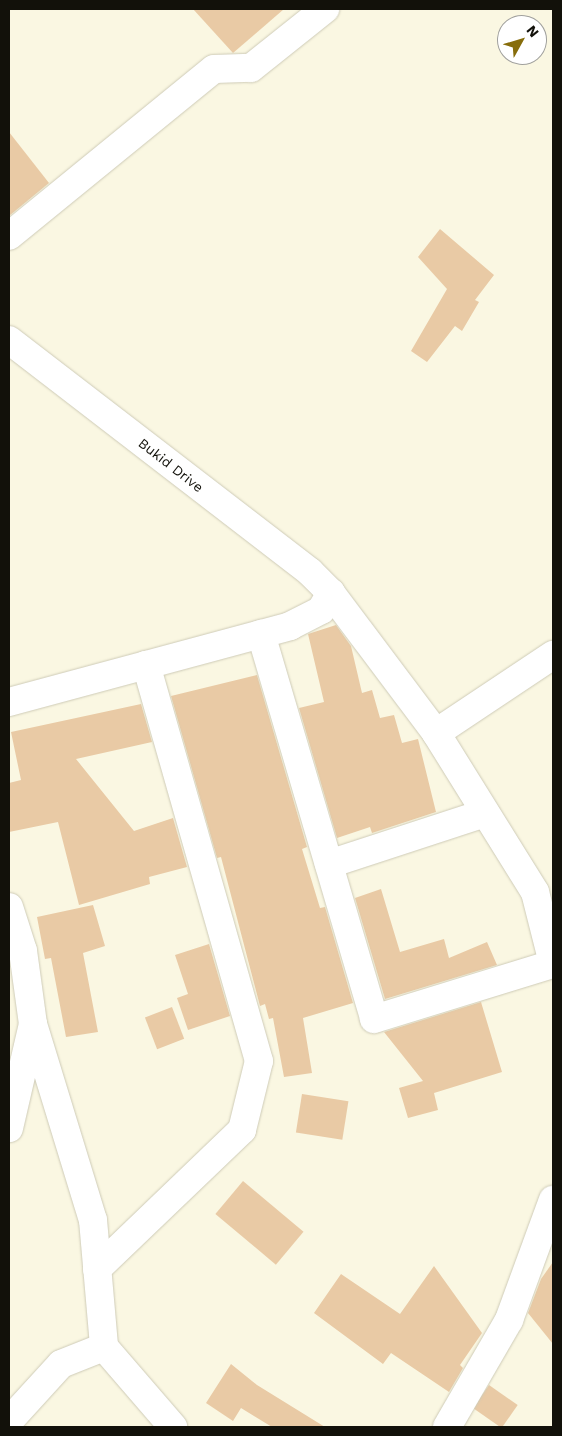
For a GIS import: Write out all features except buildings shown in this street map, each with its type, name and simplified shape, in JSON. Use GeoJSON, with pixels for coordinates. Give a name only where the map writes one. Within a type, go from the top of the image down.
{"type":"FeatureCollection","features":[{"type":"Feature","properties":{"kind":"street"},"geometry":{"type":"LineString","coordinates":[[9,236],[214,69],[251,68],[325,9]]}},
{"type":"Feature","properties":{"kind":"street","name":"Bukid Drive"},"geometry":{"type":"LineString","coordinates":[[9,340],[302,566],[331,593],[436,732],[535,892],[553,963]]}},
{"type":"Feature","properties":{"kind":"street"},"geometry":{"type":"LineString","coordinates":[[9,702],[261,634],[321,610],[331,593]]}},
{"type":"Feature","properties":{"kind":"street"},"geometry":{"type":"LineString","coordinates":[[261,634],[374,1019],[553,963]]}},
{"type":"Feature","properties":{"kind":"street"},"geometry":{"type":"LineString","coordinates":[[436,732],[553,655]]}},
{"type":"Feature","properties":{"kind":"street"},"geometry":{"type":"LineString","coordinates":[[97,1269],[242,1130],[259,1061],[146,665]]}},
{"type":"Feature","properties":{"kind":"street"},"geometry":{"type":"LineString","coordinates":[[329,864],[485,813]]}},
{"type":"Feature","properties":{"kind":"street"},"geometry":{"type":"LineString","coordinates":[[9,907],[23,951],[33,1024],[93,1220],[104,1346],[173,1427]]}},
{"type":"Feature","properties":{"kind":"street"},"geometry":{"type":"LineString","coordinates":[[9,1128],[33,1024]]}},
{"type":"Feature","properties":{"kind":"street"},"geometry":{"type":"LineString","coordinates":[[447,1427],[509,1320],[547,1242],[553,1200]]}},
{"type":"Feature","properties":{"kind":"street"},"geometry":{"type":"LineString","coordinates":[[9,1421],[61,1364],[104,1346]]}}]}
